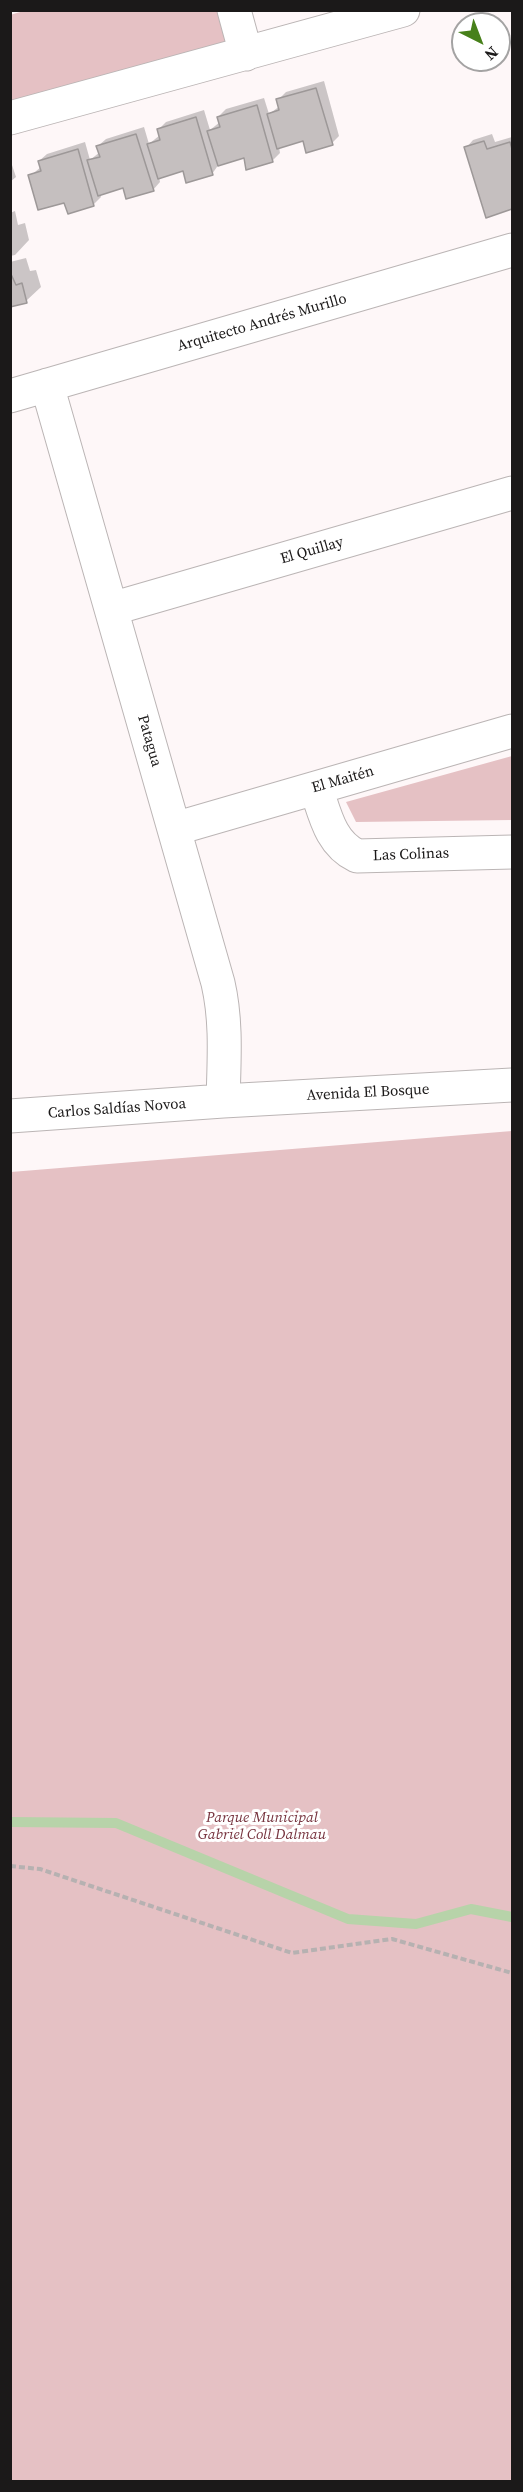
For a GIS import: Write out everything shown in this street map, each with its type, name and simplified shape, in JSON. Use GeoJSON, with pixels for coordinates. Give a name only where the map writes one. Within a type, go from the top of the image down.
{"type":"FeatureCollection","features":[{"type":"Feature","properties":{"kind":"street"},"geometry":{"type":"LineString","coordinates":[[234,10],[246,54]]}},
{"type":"Feature","properties":{"kind":"street"},"geometry":{"type":"LineString","coordinates":[[10,118],[403,10]]}},
{"type":"Feature","properties":{"kind":"street","name":"Arquitecto Andrés Murillo"},"geometry":{"type":"LineString","coordinates":[[10,396],[513,250]]}},
{"type":"Feature","properties":{"kind":"street","name":"Patagua"},"geometry":{"type":"LineString","coordinates":[[47,385],[223,1007],[223,1101]]}},
{"type":"Feature","properties":{"kind":"street","name":"El Quillay"},"geometry":{"type":"LineString","coordinates":[[111,609],[513,493]]}},
{"type":"Feature","properties":{"kind":"street","name":"El Maitén"},"geometry":{"type":"LineString","coordinates":[[174,830],[513,731]]}},
{"type":"Feature","properties":{"kind":"street","name":"Las Colinas"},"geometry":{"type":"LineString","coordinates":[[315,788],[338,843],[346,851],[357,856],[513,852]]}},
{"type":"Feature","properties":{"kind":"street","name":"Avenida El Bosque"},"geometry":{"type":"LineString","coordinates":[[223,1101],[513,1085]]}},
{"type":"Feature","properties":{"kind":"street","name":"Carlos Saldías Novoa"},"geometry":{"type":"LineString","coordinates":[[10,1116],[223,1101]]}},
{"type":"Feature","properties":{"kind":"path"},"geometry":{"type":"LineString","coordinates":[[10,1866],[40,1869],[292,1953],[392,1939],[513,1973]]}},
{"type":"Feature","properties":{"kind":"green space"},"geometry":{"type":"Polygon","coordinates":[[[27,10],[228,11],[237,45],[11,111],[10,15],[27,10]]]}},
{"type":"Feature","properties":{"kind":"green space"},"geometry":{"type":"Polygon","coordinates":[[[512,756],[512,820],[356,822],[346,802],[512,756]]]}},
{"type":"Feature","properties":{"kind":"green space","name":"Parque Municipal Gabriel Coll Dalmau"},"geometry":{"type":"Polygon","coordinates":[[[512,1131],[512,2481],[11,2481],[11,1172],[512,1131]]]}},
{"type":"Feature","properties":{"kind":"building"},"geometry":{"type":"Polygon","coordinates":[[[316,88],[333,145],[306,153],[303,141],[277,149],[267,114],[279,110],[276,99],[316,88]]]}},
{"type":"Feature","properties":{"kind":"building"},"geometry":{"type":"Polygon","coordinates":[[[257,105],[273,162],[246,170],[244,158],[218,166],[207,131],[220,127],[217,117],[257,105]]]}},
{"type":"Feature","properties":{"kind":"building"},"geometry":{"type":"Polygon","coordinates":[[[196,117],[213,175],[186,183],[183,171],[158,179],[147,144],[160,140],[157,129],[196,117]]]}},
{"type":"Feature","properties":{"kind":"building"},"geometry":{"type":"Polygon","coordinates":[[[136,134],[154,191],[126,199],[123,188],[98,196],[87,160],[100,157],[96,146],[136,134]]]}},
{"type":"Feature","properties":{"kind":"building"},"geometry":{"type":"Polygon","coordinates":[[[484,141],[487,149],[510,142],[512,149],[512,209],[486,218],[464,147],[484,141]]]}},
{"type":"Feature","properties":{"kind":"building"},"geometry":{"type":"Polygon","coordinates":[[[78,149],[94,206],[68,214],[64,203],[38,210],[28,175],[41,171],[38,161],[78,149]]]}},
{"type":"Feature","properties":{"kind":"building"},"geometry":{"type":"Polygon","coordinates":[[[10,272],[16,285],[22,283],[27,303],[10,307],[10,272]]]}},
{"type":"Feature","properties":{"kind":"waterway"},"geometry":{"type":"LineString","coordinates":[[10,1822],[116,1823],[348,1919],[416,1924],[471,1909],[512,1917]]}}]}
